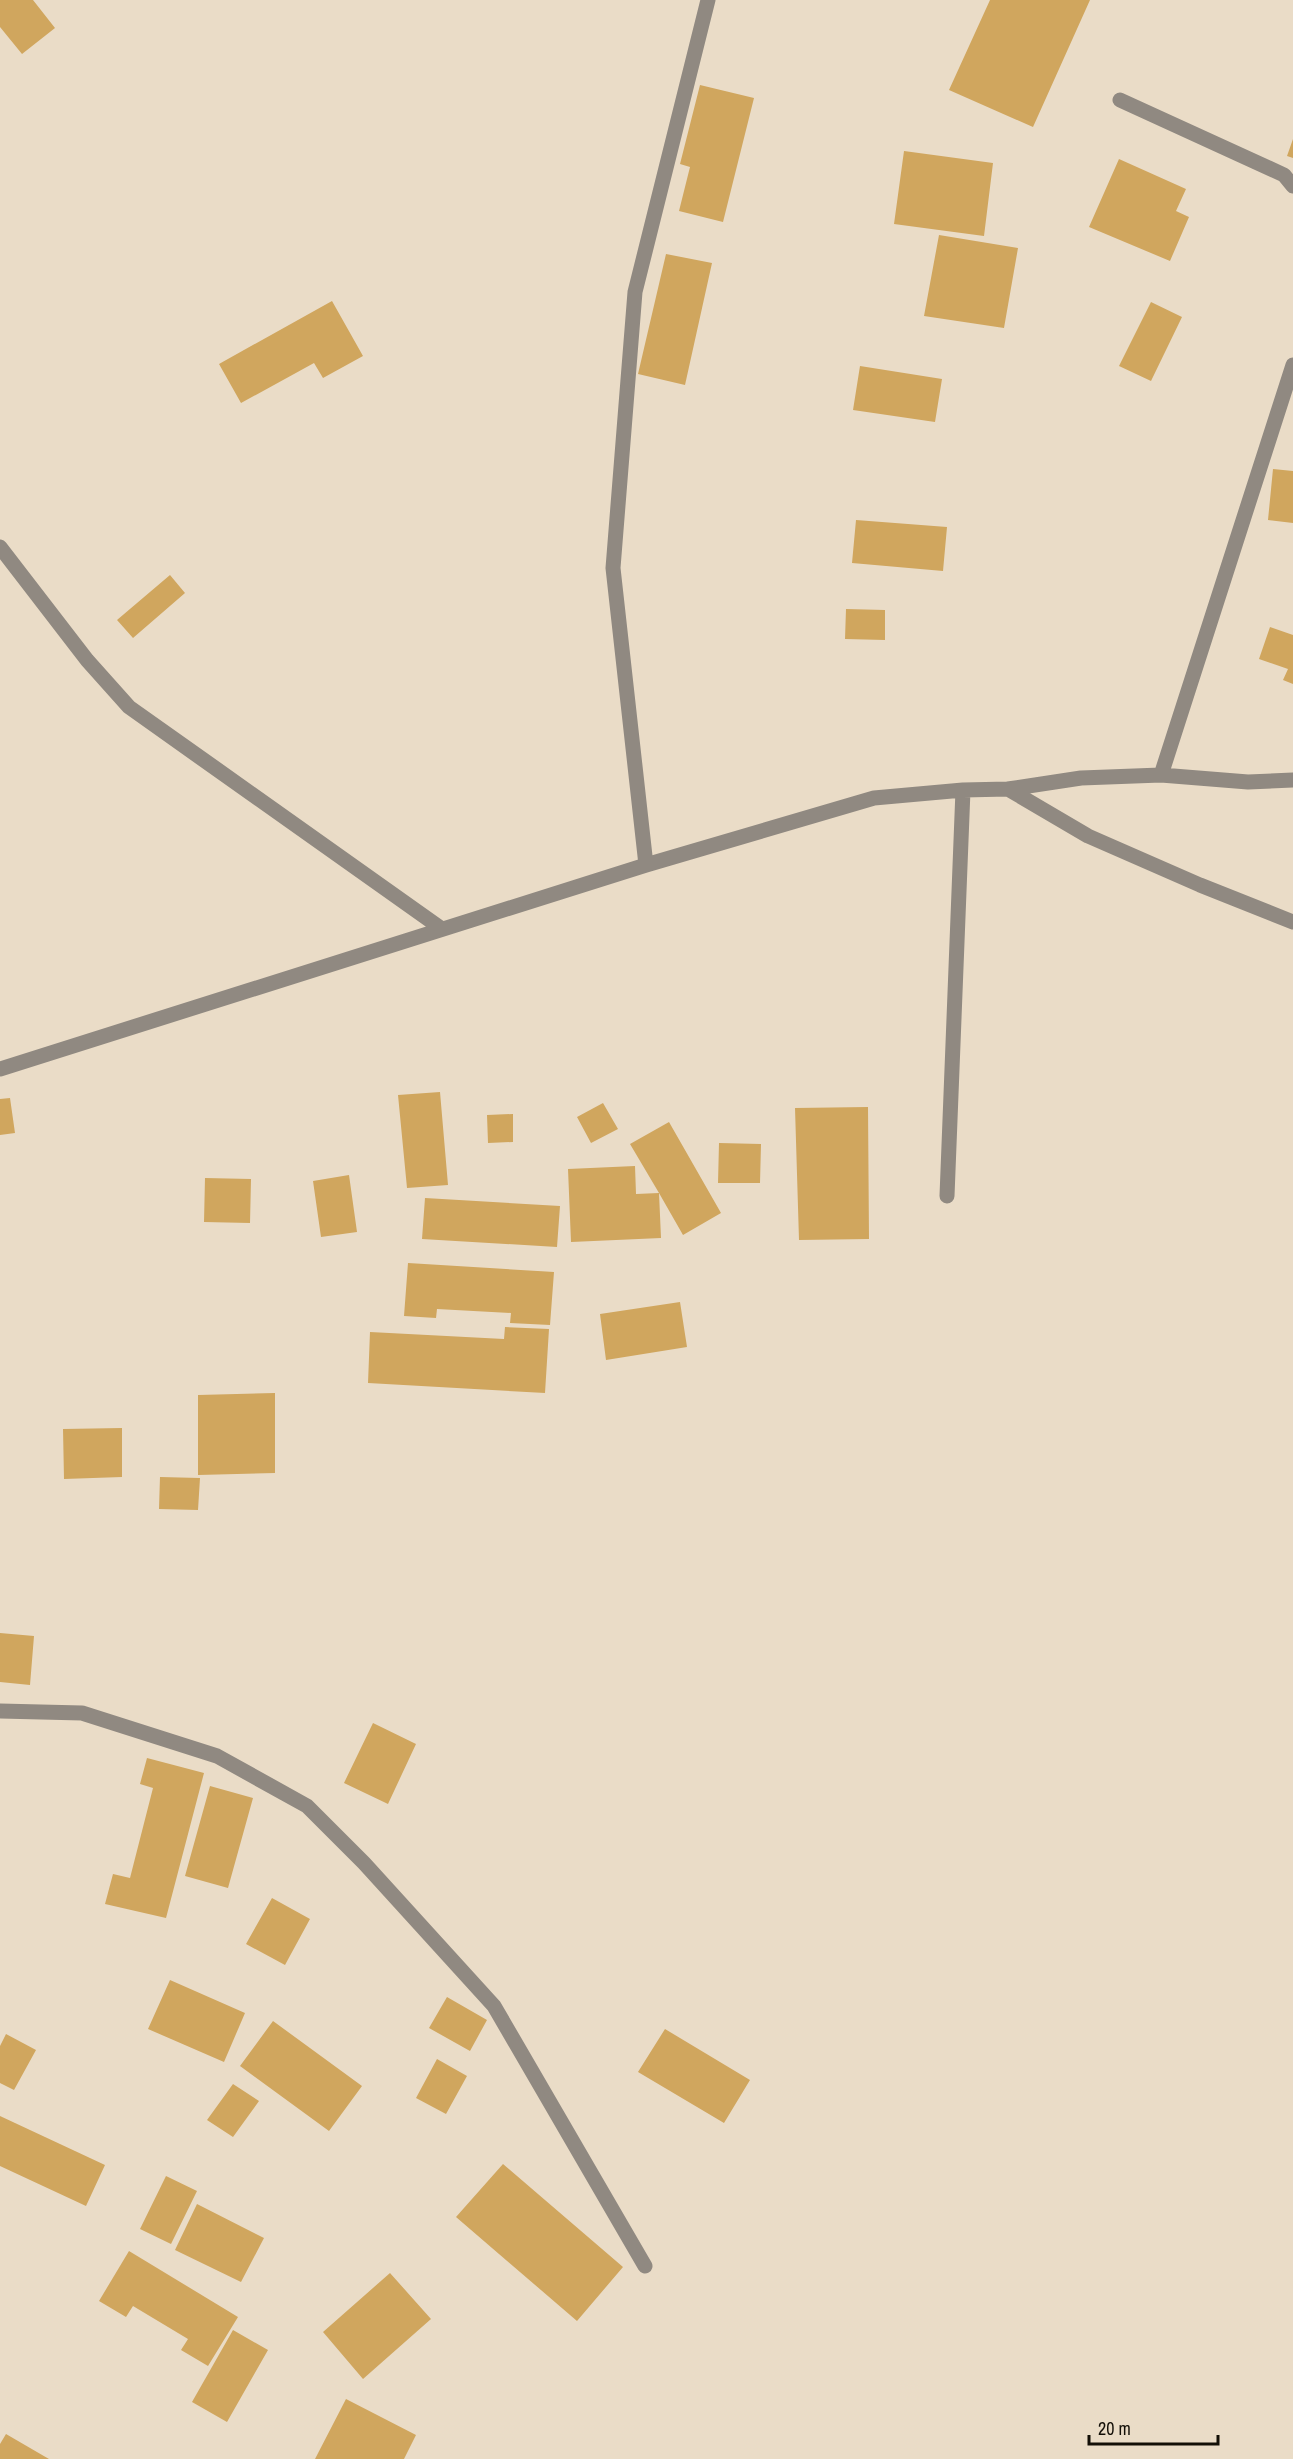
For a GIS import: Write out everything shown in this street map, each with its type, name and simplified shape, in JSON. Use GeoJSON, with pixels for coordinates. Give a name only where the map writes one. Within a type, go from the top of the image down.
{"type":"FeatureCollection","features":[{"type":"Feature","properties":{"kind":"street"},"geometry":{"type":"LineString","coordinates":[[646,865],[613,568],[636,292],[708,0]]}},
{"type":"Feature","properties":{"kind":"street"},"geometry":{"type":"LineString","coordinates":[[1120,100],[1284,175],[1293,186]]}},
{"type":"Feature","properties":{"kind":"street"},"geometry":{"type":"LineString","coordinates":[[1161,775],[1293,366]]}},
{"type":"Feature","properties":{"kind":"street"},"geometry":{"type":"LineString","coordinates":[[0,547],[87,660],[129,707],[442,929]]}},
{"type":"Feature","properties":{"kind":"street"},"geometry":{"type":"LineString","coordinates":[[0,1069],[646,865],[874,798],[963,790],[1008,789],[1081,778],[1161,775],[1248,782],[1293,780]]}},
{"type":"Feature","properties":{"kind":"street"},"geometry":{"type":"LineString","coordinates":[[1008,789],[1088,836],[1293,922]]}},
{"type":"Feature","properties":{"kind":"street"},"geometry":{"type":"LineString","coordinates":[[947,1196],[963,790]]}},
{"type":"Feature","properties":{"kind":"street"},"geometry":{"type":"LineString","coordinates":[[0,1711],[82,1713],[217,1756],[307,1806],[364,1863],[494,2006],[645,2266]]}},
{"type":"Feature","properties":{"kind":"building"},"geometry":{"type":"Polygon","coordinates":[[[0,0],[33,0],[55,28],[22,54],[0,27],[0,0]]]}},
{"type":"Feature","properties":{"kind":"building"},"geometry":{"type":"Polygon","coordinates":[[[990,0],[1090,0],[1033,127],[949,90],[990,0]]]}},
{"type":"Feature","properties":{"kind":"building"},"geometry":{"type":"Polygon","coordinates":[[[700,85],[754,98],[723,222],[679,211],[690,167],[680,164],[700,85]]]}},
{"type":"Feature","properties":{"kind":"building"},"geometry":{"type":"Polygon","coordinates":[[[1293,139],[1293,158],[1287,156],[1293,139]]]}},
{"type":"Feature","properties":{"kind":"building"},"geometry":{"type":"Polygon","coordinates":[[[904,151],[993,163],[984,236],[894,224],[904,151]]]}},
{"type":"Feature","properties":{"kind":"building"},"geometry":{"type":"Polygon","coordinates":[[[1119,159],[1186,189],[1176,211],[1189,217],[1170,261],[1089,227],[1119,159]]]}},
{"type":"Feature","properties":{"kind":"building"},"geometry":{"type":"Polygon","coordinates":[[[939,235],[1018,248],[1004,328],[924,316],[939,235]]]}},
{"type":"Feature","properties":{"kind":"building"},"geometry":{"type":"Polygon","coordinates":[[[666,254],[712,263],[685,385],[638,374],[666,254]]]}},
{"type":"Feature","properties":{"kind":"building"},"geometry":{"type":"Polygon","coordinates":[[[332,301],[363,356],[323,378],[314,363],[241,403],[219,364],[332,301]]]}},
{"type":"Feature","properties":{"kind":"building"},"geometry":{"type":"Polygon","coordinates":[[[1151,302],[1182,317],[1151,381],[1119,366],[1151,302]]]}},
{"type":"Feature","properties":{"kind":"building"},"geometry":{"type":"Polygon","coordinates":[[[860,366],[942,379],[935,422],[853,410],[860,366]]]}},
{"type":"Feature","properties":{"kind":"building"},"geometry":{"type":"Polygon","coordinates":[[[1273,469],[1293,471],[1293,523],[1268,520],[1273,469]]]}},
{"type":"Feature","properties":{"kind":"building"},"geometry":{"type":"Polygon","coordinates":[[[856,520],[947,527],[943,571],[852,563],[856,520]]]}},
{"type":"Feature","properties":{"kind":"building"},"geometry":{"type":"Polygon","coordinates":[[[170,575],[185,593],[133,638],[117,620],[170,575]]]}},
{"type":"Feature","properties":{"kind":"building"},"geometry":{"type":"Polygon","coordinates":[[[846,609],[885,610],[885,640],[845,639],[846,609]]]}},
{"type":"Feature","properties":{"kind":"building"},"geometry":{"type":"Polygon","coordinates":[[[1270,627],[1293,635],[1293,684],[1283,680],[1288,669],[1259,659],[1270,627]]]}},
{"type":"Feature","properties":{"kind":"building"},"geometry":{"type":"Polygon","coordinates":[[[440,1092],[448,1185],[407,1188],[398,1095],[440,1092]]]}},
{"type":"Feature","properties":{"kind":"building"},"geometry":{"type":"Polygon","coordinates":[[[10,1098],[15,1133],[0,1135],[0,1099],[10,1098]]]}},
{"type":"Feature","properties":{"kind":"building"},"geometry":{"type":"Polygon","coordinates":[[[603,1103],[618,1129],[591,1143],[577,1117],[603,1103]]]}},
{"type":"Feature","properties":{"kind":"building"},"geometry":{"type":"Polygon","coordinates":[[[868,1107],[869,1239],[799,1240],[795,1108],[868,1107]]]}},
{"type":"Feature","properties":{"kind":"building"},"geometry":{"type":"Polygon","coordinates":[[[513,1114],[513,1142],[488,1143],[487,1115],[513,1114]]]}},
{"type":"Feature","properties":{"kind":"building"},"geometry":{"type":"Polygon","coordinates":[[[669,1122],[721,1213],[683,1235],[630,1144],[669,1122]]]}},
{"type":"Feature","properties":{"kind":"building"},"geometry":{"type":"Polygon","coordinates":[[[719,1143],[761,1144],[760,1183],[718,1183],[719,1143]]]}},
{"type":"Feature","properties":{"kind":"building"},"geometry":{"type":"Polygon","coordinates":[[[635,1166],[636,1194],[659,1193],[661,1238],[571,1242],[568,1169],[635,1166]]]}},
{"type":"Feature","properties":{"kind":"building"},"geometry":{"type":"Polygon","coordinates":[[[349,1175],[357,1232],[321,1237],[313,1181],[349,1175]]]}},
{"type":"Feature","properties":{"kind":"building"},"geometry":{"type":"Polygon","coordinates":[[[205,1178],[251,1179],[250,1223],[204,1222],[205,1178]]]}},
{"type":"Feature","properties":{"kind":"building"},"geometry":{"type":"Polygon","coordinates":[[[425,1198],[560,1206],[557,1247],[422,1239],[425,1198]]]}},
{"type":"Feature","properties":{"kind":"building"},"geometry":{"type":"Polygon","coordinates":[[[408,1263],[554,1272],[550,1325],[510,1323],[511,1313],[437,1309],[436,1318],[404,1316],[408,1263]]]}},
{"type":"Feature","properties":{"kind":"building"},"geometry":{"type":"Polygon","coordinates":[[[680,1302],[687,1347],[606,1360],[600,1314],[680,1302]]]}},
{"type":"Feature","properties":{"kind":"building"},"geometry":{"type":"Polygon","coordinates":[[[505,1327],[549,1329],[545,1393],[368,1383],[370,1332],[504,1339],[505,1327]]]}},
{"type":"Feature","properties":{"kind":"building"},"geometry":{"type":"Polygon","coordinates":[[[275,1393],[275,1473],[198,1475],[198,1395],[275,1393]]]}},
{"type":"Feature","properties":{"kind":"building"},"geometry":{"type":"Polygon","coordinates":[[[122,1428],[122,1477],[64,1479],[63,1429],[122,1428]]]}},
{"type":"Feature","properties":{"kind":"building"},"geometry":{"type":"Polygon","coordinates":[[[160,1477],[200,1478],[198,1510],[159,1509],[160,1477]]]}},
{"type":"Feature","properties":{"kind":"building"},"geometry":{"type":"Polygon","coordinates":[[[0,1633],[34,1636],[30,1685],[0,1682],[0,1633]]]}},
{"type":"Feature","properties":{"kind":"building"},"geometry":{"type":"Polygon","coordinates":[[[373,1723],[416,1744],[388,1804],[344,1783],[373,1723]]]}},
{"type":"Feature","properties":{"kind":"building"},"geometry":{"type":"Polygon","coordinates":[[[147,1758],[204,1773],[166,1918],[105,1904],[113,1874],[130,1878],[153,1788],[140,1784],[147,1758]]]}},
{"type":"Feature","properties":{"kind":"building"},"geometry":{"type":"Polygon","coordinates":[[[210,1786],[253,1798],[228,1888],[185,1876],[210,1786]]]}},
{"type":"Feature","properties":{"kind":"building"},"geometry":{"type":"Polygon","coordinates":[[[272,1898],[310,1919],[285,1965],[246,1944],[272,1898]]]}},
{"type":"Feature","properties":{"kind":"building"},"geometry":{"type":"Polygon","coordinates":[[[170,1980],[245,2013],[224,2062],[148,2029],[170,1980]]]}},
{"type":"Feature","properties":{"kind":"building"},"geometry":{"type":"Polygon","coordinates":[[[447,1997],[487,2020],[470,2051],[429,2028],[447,1997]]]}},
{"type":"Feature","properties":{"kind":"building"},"geometry":{"type":"Polygon","coordinates":[[[273,2021],[362,2086],[329,2131],[240,2066],[273,2021]]]}},
{"type":"Feature","properties":{"kind":"building"},"geometry":{"type":"Polygon","coordinates":[[[665,2029],[750,2080],[724,2123],[638,2072],[665,2029]]]}},
{"type":"Feature","properties":{"kind":"building"},"geometry":{"type":"Polygon","coordinates":[[[6,2034],[36,2050],[14,2090],[0,2083],[0,2046],[6,2034]]]}},
{"type":"Feature","properties":{"kind":"building"},"geometry":{"type":"Polygon","coordinates":[[[437,2059],[467,2076],[446,2114],[416,2098],[437,2059]]]}},
{"type":"Feature","properties":{"kind":"building"},"geometry":{"type":"Polygon","coordinates":[[[233,2084],[259,2101],[233,2137],[207,2120],[233,2084]]]}},
{"type":"Feature","properties":{"kind":"building"},"geometry":{"type":"Polygon","coordinates":[[[0,2116],[105,2165],[86,2206],[0,2166],[0,2116]]]}},
{"type":"Feature","properties":{"kind":"building"},"geometry":{"type":"Polygon","coordinates":[[[503,2164],[623,2267],[577,2321],[456,2217],[503,2164]]]}},
{"type":"Feature","properties":{"kind":"building"},"geometry":{"type":"Polygon","coordinates":[[[166,2176],[197,2191],[171,2244],[140,2229],[166,2176]]]}},
{"type":"Feature","properties":{"kind":"building"},"geometry":{"type":"Polygon","coordinates":[[[197,2204],[264,2238],[241,2282],[175,2250],[197,2204]]]}},
{"type":"Feature","properties":{"kind":"building"},"geometry":{"type":"Polygon","coordinates":[[[129,2251],[238,2317],[208,2366],[181,2350],[188,2339],[133,2306],[126,2317],[99,2301],[129,2251]]]}},
{"type":"Feature","properties":{"kind":"building"},"geometry":{"type":"Polygon","coordinates":[[[390,2273],[431,2319],[363,2379],[323,2332],[390,2273]]]}},
{"type":"Feature","properties":{"kind":"building"},"geometry":{"type":"Polygon","coordinates":[[[233,2330],[268,2350],[227,2422],[192,2402],[233,2330]]]}},
{"type":"Feature","properties":{"kind":"building"},"geometry":{"type":"Polygon","coordinates":[[[346,2399],[416,2435],[404,2459],[315,2459],[346,2399]]]}},
{"type":"Feature","properties":{"kind":"building"},"geometry":{"type":"Polygon","coordinates":[[[6,2434],[49,2459],[0,2459],[0,2444],[6,2434]]]}}]}
